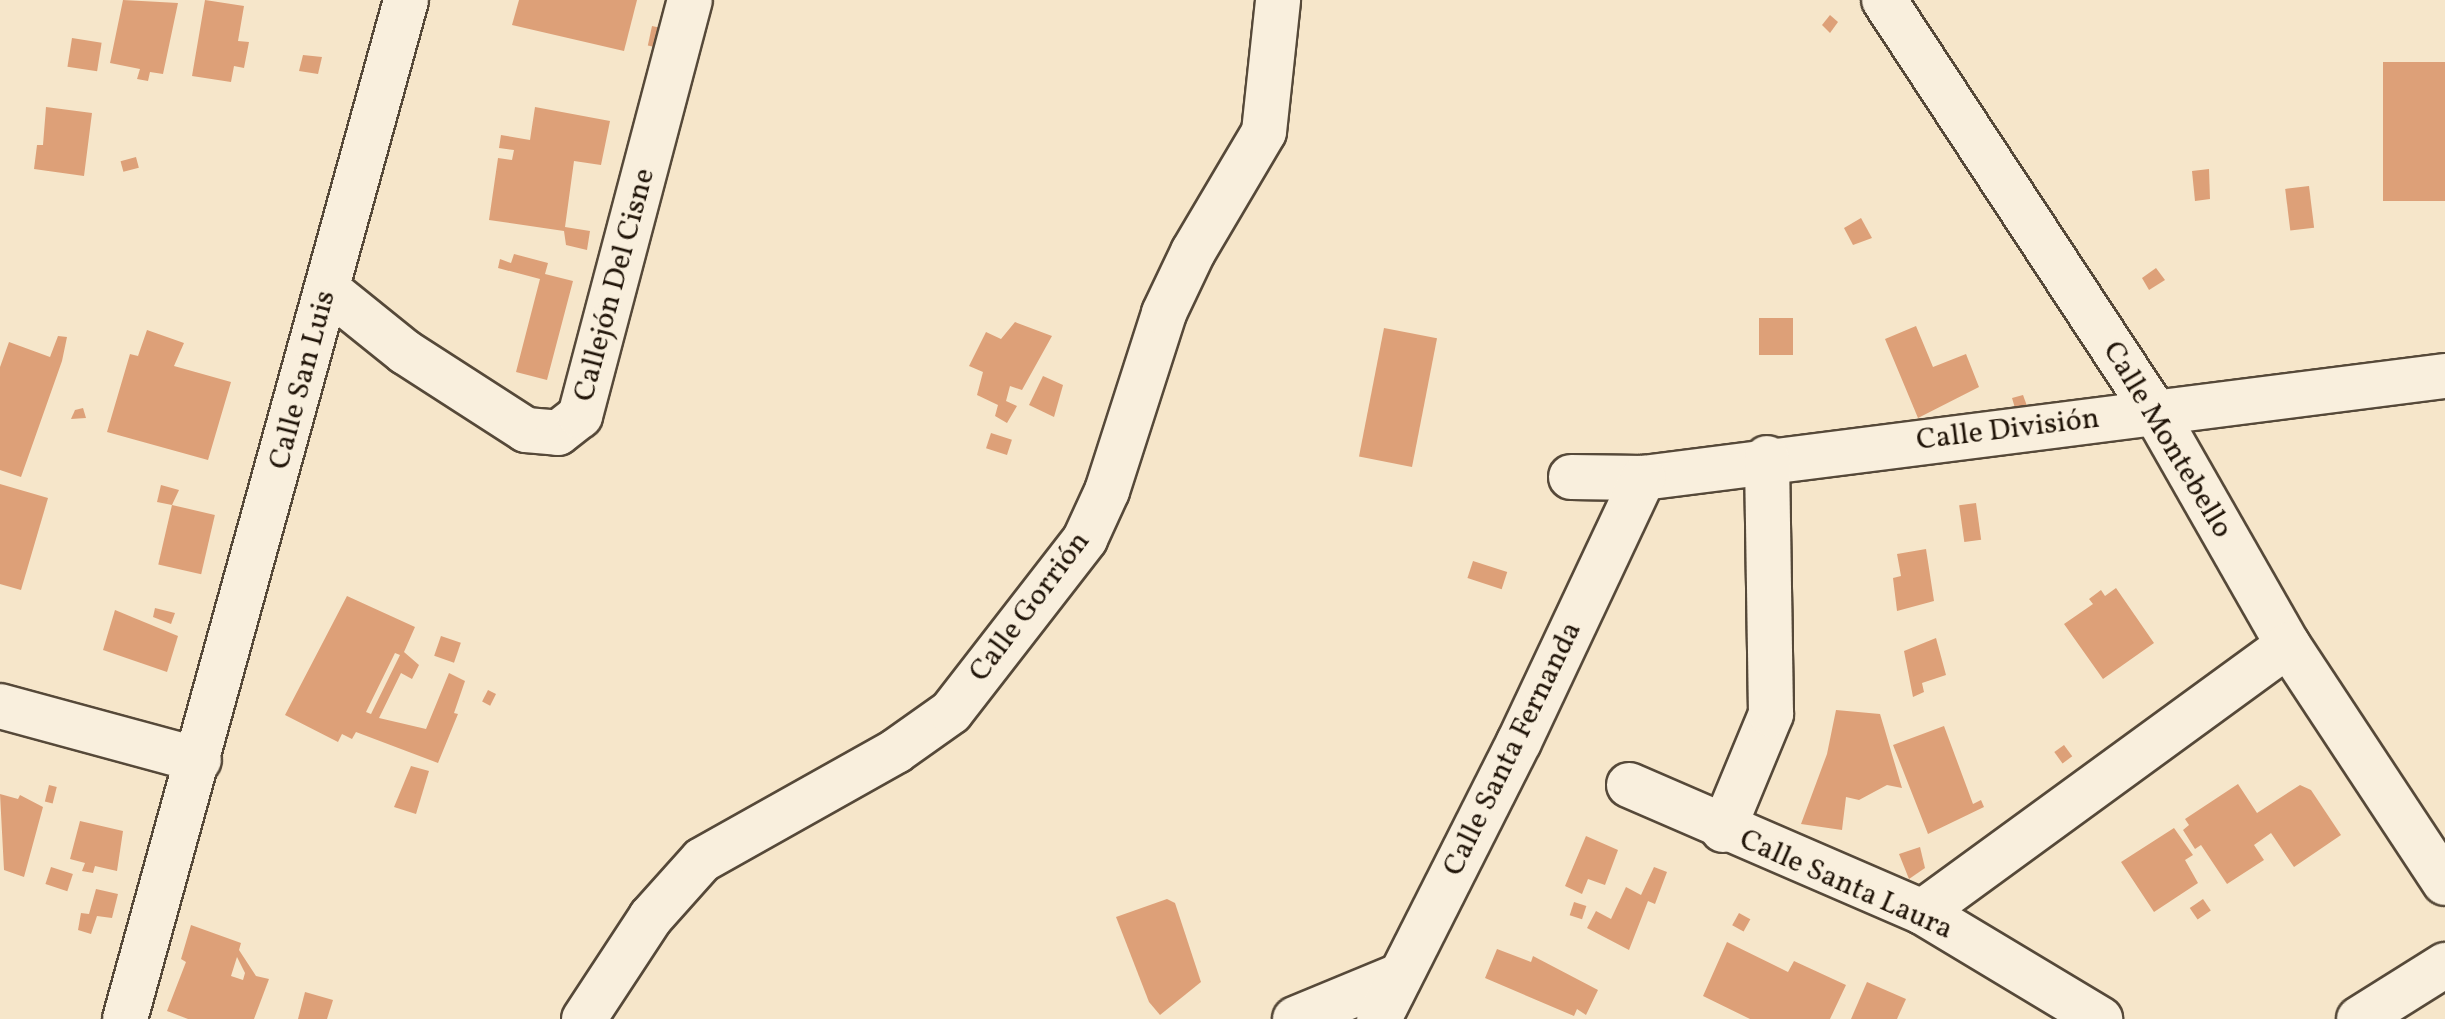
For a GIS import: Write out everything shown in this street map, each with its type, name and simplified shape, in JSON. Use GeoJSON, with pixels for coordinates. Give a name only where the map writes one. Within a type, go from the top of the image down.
{"type":"FeatureCollection","features":[{"type":"Feature","properties":{"kind":"street","name":"Calle San Luis"},"geometry":{"type":"LineString","coordinates":[[125,1019],[199,760],[406,0]]}},
{"type":"Feature","properties":{"kind":"street","name":"Callejón Del Cisne"},"geometry":{"type":"LineString","coordinates":[[328,290],[405,352],[526,430],[558,433],[580,416],[690,0]]}},
{"type":"Feature","properties":{"kind":"street","name":"Calle Gorrión"},"geometry":{"type":"LineString","coordinates":[[584,1019],[651,917],[702,860],[896,751],[951,712],[1085,539],[1107,491],[1164,313],[1193,252],[1264,132],[1278,0]]}},
{"type":"Feature","properties":{"kind":"street","name":"Calle Montebello"},"geometry":{"type":"LineString","coordinates":[[1884,0],[2155,412],[2288,645],[2445,883]]}},
{"type":"Feature","properties":{"kind":"street","name":"Calle División"},"geometry":{"type":"LineString","coordinates":[[1571,477],[1643,478],[1767,458],[2445,376]]}},
{"type":"Feature","properties":{"kind":"street"},"geometry":{"type":"LineString","coordinates":[[1723,830],[1771,714],[1767,458]]}},
{"type":"Feature","properties":{"kind":"street","name":"Calle Santa Fernanda"},"geometry":{"type":"LineString","coordinates":[[1379,1019],[1519,742],[1643,478]]}},
{"type":"Feature","properties":{"kind":"street"},"geometry":{"type":"LineString","coordinates":[[1922,912],[2288,645]]}},
{"type":"Feature","properties":{"kind":"street"},"geometry":{"type":"LineString","coordinates":[[0,706],[199,760]]}},
{"type":"Feature","properties":{"kind":"street","name":"Calle Santa Laura"},"geometry":{"type":"LineString","coordinates":[[1629,785],[1723,830],[1922,912],[2100,1019]]}},
{"type":"Feature","properties":{"kind":"street"},"geometry":{"type":"LineString","coordinates":[[2359,1019],[2445,965]]}},
{"type":"Feature","properties":{"kind":"street"},"geometry":{"type":"LineString","coordinates":[[1295,1019],[1399,976]]}},
{"type":"Feature","properties":{"kind":"building"},"geometry":{"type":"Polygon","coordinates":[[[123,0],[178,3],[163,74],[150,72],[148,81],[137,79],[140,69],[110,63],[123,0]]]}},
{"type":"Feature","properties":{"kind":"building"},"geometry":{"type":"Polygon","coordinates":[[[205,0],[244,6],[238,41],[249,42],[244,68],[234,66],[231,82],[192,76],[205,0]]]}},
{"type":"Feature","properties":{"kind":"building"},"geometry":{"type":"Polygon","coordinates":[[[519,0],[637,0],[624,51],[512,25],[519,0]]]}},
{"type":"Feature","properties":{"kind":"building"},"geometry":{"type":"Polygon","coordinates":[[[1830,15],[1838,22],[1830,33],[1822,25],[1830,15]]]}},
{"type":"Feature","properties":{"kind":"building"},"geometry":{"type":"Polygon","coordinates":[[[652,26],[666,29],[662,48],[648,46],[652,26]]]}},
{"type":"Feature","properties":{"kind":"building"},"geometry":{"type":"Polygon","coordinates":[[[72,38],[102,43],[97,71],[67,67],[72,38]]]}},
{"type":"Feature","properties":{"kind":"building"},"geometry":{"type":"Polygon","coordinates":[[[303,55],[322,57],[318,74],[299,71],[303,55]]]}},
{"type":"Feature","properties":{"kind":"building"},"geometry":{"type":"Polygon","coordinates":[[[2383,62],[2445,62],[2445,201],[2383,201],[2383,62]]]}},
{"type":"Feature","properties":{"kind":"building"},"geometry":{"type":"Polygon","coordinates":[[[46,107],[92,113],[84,176],[34,169],[37,145],[43,145],[46,107]]]}},
{"type":"Feature","properties":{"kind":"building"},"geometry":{"type":"Polygon","coordinates":[[[535,107],[610,121],[601,165],[574,161],[565,227],[590,231],[587,250],[566,245],[564,231],[489,220],[498,158],[512,160],[514,150],[499,148],[501,135],[530,140],[535,107]]]}},
{"type":"Feature","properties":{"kind":"building"},"geometry":{"type":"Polygon","coordinates":[[[136,157],[139,168],[123,172],[121,161],[136,157]]]}},
{"type":"Feature","properties":{"kind":"building"},"geometry":{"type":"Polygon","coordinates":[[[2209,169],[2210,199],[2195,201],[2192,171],[2209,169]]]}},
{"type":"Feature","properties":{"kind":"building"},"geometry":{"type":"Polygon","coordinates":[[[2309,186],[2314,228],[2290,231],[2285,189],[2309,186]]]}},
{"type":"Feature","properties":{"kind":"building"},"geometry":{"type":"Polygon","coordinates":[[[1861,218],[1872,238],[1853,245],[1844,228],[1861,218]]]}},
{"type":"Feature","properties":{"kind":"building"},"geometry":{"type":"Polygon","coordinates":[[[514,254],[548,263],[545,274],[573,281],[547,380],[516,372],[540,279],[498,268],[500,259],[511,263],[514,254]]]}},
{"type":"Feature","properties":{"kind":"building"},"geometry":{"type":"Polygon","coordinates":[[[2156,268],[2165,280],[2149,290],[2142,278],[2156,268]]]}},
{"type":"Feature","properties":{"kind":"building"},"geometry":{"type":"Polygon","coordinates":[[[1759,318],[1793,318],[1793,355],[1759,355],[1759,318]]]}},
{"type":"Feature","properties":{"kind":"building"},"geometry":{"type":"Polygon","coordinates":[[[1015,322],[1052,336],[1022,390],[1010,386],[1006,401],[1017,406],[1007,423],[995,416],[998,405],[977,395],[983,372],[969,366],[986,332],[1001,339],[1015,322]]]}},
{"type":"Feature","properties":{"kind":"building"},"geometry":{"type":"Polygon","coordinates":[[[1916,326],[1933,367],[1966,354],[1979,387],[1918,418],[1885,339],[1916,326]]]}},
{"type":"Feature","properties":{"kind":"building"},"geometry":{"type":"Polygon","coordinates":[[[1384,328],[1437,338],[1412,467],[1359,457],[1384,328]]]}},
{"type":"Feature","properties":{"kind":"building"},"geometry":{"type":"Polygon","coordinates":[[[147,330],[184,343],[174,366],[231,382],[208,460],[107,432],[130,354],[138,356],[147,330]]]}},
{"type":"Feature","properties":{"kind":"building"},"geometry":{"type":"Polygon","coordinates":[[[58,336],[67,337],[62,361],[21,477],[0,470],[0,367],[9,342],[50,357],[58,336]]]}},
{"type":"Feature","properties":{"kind":"building"},"geometry":{"type":"Polygon","coordinates":[[[1043,376],[1063,385],[1054,417],[1029,405],[1043,376]]]}},
{"type":"Feature","properties":{"kind":"building"},"geometry":{"type":"Polygon","coordinates":[[[2023,395],[2027,406],[2015,408],[2012,398],[2023,395]]]}},
{"type":"Feature","properties":{"kind":"building"},"geometry":{"type":"Polygon","coordinates":[[[83,408],[86,418],[71,419],[75,410],[83,408]]]}},
{"type":"Feature","properties":{"kind":"building"},"geometry":{"type":"Polygon","coordinates":[[[991,433],[1012,440],[1007,455],[986,448],[991,433]]]}},
{"type":"Feature","properties":{"kind":"building"},"geometry":{"type":"Polygon","coordinates":[[[0,484],[48,498],[21,590],[0,584],[0,484]]]}},
{"type":"Feature","properties":{"kind":"building"},"geometry":{"type":"Polygon","coordinates":[[[161,485],[179,490],[172,505],[157,502],[161,485]]]}},
{"type":"Feature","properties":{"kind":"building"},"geometry":{"type":"Polygon","coordinates":[[[1976,503],[1981,540],[1964,542],[1959,505],[1976,503]]]}},
{"type":"Feature","properties":{"kind":"building"},"geometry":{"type":"Polygon","coordinates":[[[172,505],[215,515],[201,574],[158,564],[172,505]]]}},
{"type":"Feature","properties":{"kind":"building"},"geometry":{"type":"Polygon","coordinates":[[[1926,549],[1934,601],[1897,611],[1893,578],[1901,576],[1897,554],[1926,549]]]}},
{"type":"Feature","properties":{"kind":"building"},"geometry":{"type":"Polygon","coordinates":[[[1473,561],[1507,572],[1502,589],[1467,578],[1473,561]]]}},
{"type":"Feature","properties":{"kind":"building"},"geometry":{"type":"Polygon","coordinates":[[[2116,588],[2154,643],[2103,679],[2064,624],[2093,604],[2089,599],[2101,590],[2105,596],[2116,588]]]}},
{"type":"Feature","properties":{"kind":"building"},"geometry":{"type":"Polygon","coordinates":[[[347,596],[415,627],[404,652],[419,665],[412,679],[401,673],[379,718],[426,729],[449,673],[465,681],[454,713],[458,714],[438,763],[356,732],[352,739],[342,734],[338,742],[285,715],[347,596]],[[395,653],[366,712],[371,714],[400,655],[395,653]]]}},
{"type":"Feature","properties":{"kind":"building"},"geometry":{"type":"Polygon","coordinates":[[[155,608],[175,613],[171,624],[153,617],[155,608]]]}},
{"type":"Feature","properties":{"kind":"building"},"geometry":{"type":"Polygon","coordinates":[[[115,610],[178,636],[167,672],[103,650],[115,610]]]}},
{"type":"Feature","properties":{"kind":"building"},"geometry":{"type":"Polygon","coordinates":[[[441,636],[461,643],[454,663],[434,656],[441,636]]]}},
{"type":"Feature","properties":{"kind":"building"},"geometry":{"type":"Polygon","coordinates":[[[1936,638],[1946,675],[1922,683],[1924,692],[1913,697],[1904,651],[1936,638]]]}},
{"type":"Feature","properties":{"kind":"building"},"geometry":{"type":"Polygon","coordinates":[[[488,690],[496,694],[490,706],[482,702],[488,690]]]}},
{"type":"Feature","properties":{"kind":"building"},"geometry":{"type":"Polygon","coordinates":[[[1836,710],[1880,714],[1902,788],[1887,785],[1859,800],[1846,797],[1842,830],[1801,824],[1827,754],[1836,710]]]}},
{"type":"Feature","properties":{"kind":"building"},"geometry":{"type":"Polygon","coordinates":[[[1944,726],[1973,804],[1981,800],[1984,807],[1928,834],[1893,745],[1944,726]]]}},
{"type":"Feature","properties":{"kind":"building"},"geometry":{"type":"Polygon","coordinates":[[[2064,745],[2072,756],[2063,763],[2054,752],[2064,745]]]}},
{"type":"Feature","properties":{"kind":"building"},"geometry":{"type":"Polygon","coordinates":[[[411,766],[429,771],[416,814],[394,807],[411,766]]]}},
{"type":"Feature","properties":{"kind":"building"},"geometry":{"type":"Polygon","coordinates":[[[2238,784],[2257,813],[2300,785],[2311,790],[2341,835],[2294,867],[2271,833],[2254,845],[2264,860],[2227,884],[2201,845],[2195,849],[2183,830],[2189,825],[2185,819],[2238,784]]]}},
{"type":"Feature","properties":{"kind":"building"},"geometry":{"type":"Polygon","coordinates":[[[49,785],[57,787],[53,803],[45,801],[49,785]]]}},
{"type":"Feature","properties":{"kind":"building"},"geometry":{"type":"Polygon","coordinates":[[[0,794],[18,799],[20,795],[43,807],[24,877],[4,870],[0,794]]]}},
{"type":"Feature","properties":{"kind":"building"},"geometry":{"type":"Polygon","coordinates":[[[80,821],[123,831],[117,871],[95,866],[93,873],[82,871],[85,863],[70,859],[80,821]]]}},
{"type":"Feature","properties":{"kind":"building"},"geometry":{"type":"Polygon","coordinates":[[[2174,828],[2193,855],[2185,860],[2198,883],[2154,912],[2121,862],[2174,828]]]}},
{"type":"Feature","properties":{"kind":"building"},"geometry":{"type":"Polygon","coordinates":[[[1586,836],[1618,850],[1605,885],[1588,879],[1582,894],[1565,886],[1586,836]]]}},
{"type":"Feature","properties":{"kind":"building"},"geometry":{"type":"Polygon","coordinates":[[[1920,847],[1925,868],[1909,879],[1899,854],[1920,847]]]}},
{"type":"Feature","properties":{"kind":"building"},"geometry":{"type":"Polygon","coordinates":[[[51,867],[73,874],[67,891],[45,884],[51,867]]]}},
{"type":"Feature","properties":{"kind":"building"},"geometry":{"type":"Polygon","coordinates":[[[1654,867],[1667,872],[1655,904],[1648,901],[1629,950],[1587,928],[1596,911],[1611,919],[1626,887],[1641,895],[1654,867]]]}},
{"type":"Feature","properties":{"kind":"building"},"geometry":{"type":"Polygon","coordinates":[[[96,889],[118,894],[112,918],[97,916],[91,934],[78,930],[81,913],[89,914],[96,889]]]}},
{"type":"Feature","properties":{"kind":"building"},"geometry":{"type":"Polygon","coordinates":[[[1167,899],[1175,903],[1201,982],[1160,1015],[1149,1002],[1116,917],[1167,899]]]}},
{"type":"Feature","properties":{"kind":"building"},"geometry":{"type":"Polygon","coordinates":[[[2203,899],[2211,911],[2198,920],[2190,908],[2203,899]]]}},
{"type":"Feature","properties":{"kind":"building"},"geometry":{"type":"Polygon","coordinates":[[[1574,902],[1586,906],[1582,919],[1570,915],[1574,902]]]}},
{"type":"Feature","properties":{"kind":"building"},"geometry":{"type":"Polygon","coordinates":[[[1739,913],[1750,919],[1744,932],[1732,925],[1739,913]]]}},
{"type":"Feature","properties":{"kind":"building"},"geometry":{"type":"Polygon","coordinates":[[[191,925],[241,943],[239,950],[256,976],[269,979],[254,1019],[188,1019],[167,1011],[186,962],[181,959],[191,925]],[[237,957],[231,976],[243,980],[245,973],[237,957]]]}},
{"type":"Feature","properties":{"kind":"building"},"geometry":{"type":"Polygon","coordinates":[[[1727,942],[1788,972],[1794,961],[1846,985],[1830,1019],[1750,1019],[1703,996],[1727,942]]]}},
{"type":"Feature","properties":{"kind":"building"},"geometry":{"type":"Polygon","coordinates":[[[1497,949],[1531,962],[1533,956],[1598,990],[1586,1015],[1577,1009],[1574,1016],[1485,978],[1497,949]]]}},
{"type":"Feature","properties":{"kind":"building"},"geometry":{"type":"Polygon","coordinates":[[[1867,982],[1906,999],[1897,1019],[1851,1019],[1867,982]]]}},
{"type":"Feature","properties":{"kind":"building"},"geometry":{"type":"Polygon","coordinates":[[[305,992],[333,1000],[327,1019],[298,1019],[305,992]]]}}]}
